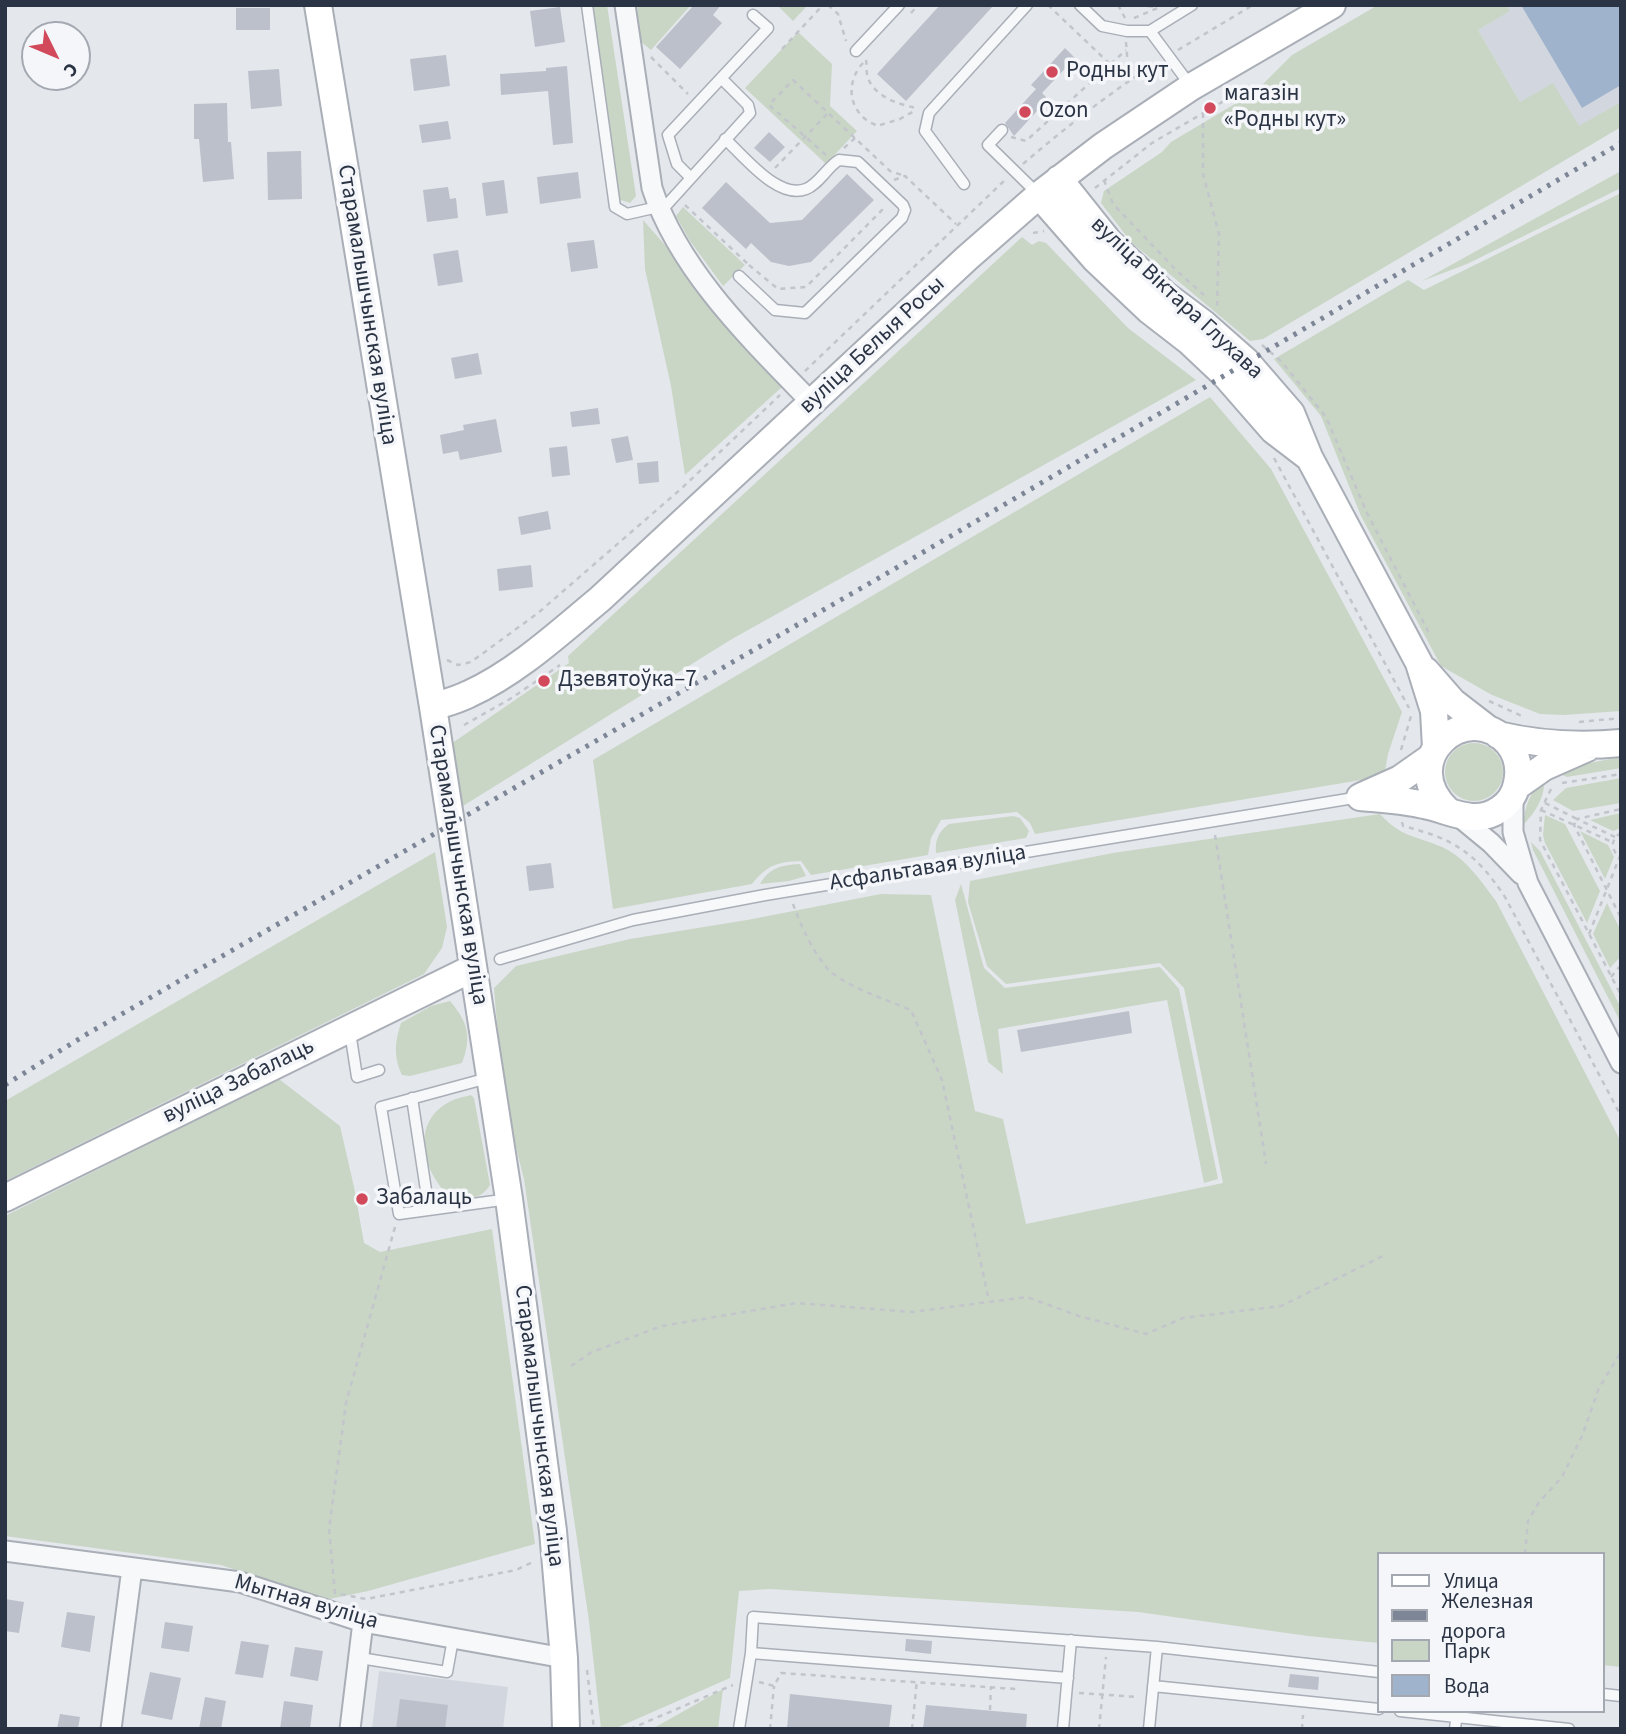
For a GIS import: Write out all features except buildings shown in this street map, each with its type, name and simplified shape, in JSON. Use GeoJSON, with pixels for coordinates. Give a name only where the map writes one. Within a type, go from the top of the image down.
{"type":"FeatureCollection","features":[{"type":"Feature","properties":{"kind":"main road","name":"Старамалышчынская вуліца"},"geometry":{"type":"LineString","coordinates":[[318,5],[433,707],[509,1199],[555,1551],[564,1658],[566,1729]]}},
{"type":"Feature","properties":{"kind":"main road","name":"вуліца Белыя Росы"},"geometry":{"type":"LineString","coordinates":[[433,707],[469,695],[547,643],[600,598],[967,258],[1049,187],[1103,146],[1191,87],[1332,5]]}},
{"type":"Feature","properties":{"kind":"main road","name":"вуліца Віктара Глухава"},"geometry":{"type":"LineString","coordinates":[[1049,187],[1164,294],[1246,361],[1291,413],[1309,457],[1419,663],[1434,711],[1433,753]]}},
{"type":"Feature","properties":{"kind":"main road","name":"вуліца Віктара Глухава"},"geometry":{"type":"LineString","coordinates":[[1419,663],[1453,702],[1493,732]]}},
{"type":"Feature","properties":{"kind":"main road"},"geometry":{"type":"LineString","coordinates":[[1360,797],[1400,779],[1433,753],[1446,737],[1473,727],[1532,743],[1608,744]]}},
{"type":"Feature","properties":{"kind":"main road"},"geometry":{"type":"LineString","coordinates":[[1493,732],[1509,744],[1516,757],[1519,771],[1515,791]]}},
{"type":"Feature","properties":{"kind":"main road"},"geometry":{"type":"LineString","coordinates":[[1360,797],[1405,801],[1469,818],[1482,817],[1494,813],[1544,767],[1608,744]]}},
{"type":"Feature","properties":{"kind":"main road"},"geometry":{"type":"LineString","coordinates":[[1433,753],[1428,773],[1430,788],[1438,801],[1452,813]]}},
{"type":"Feature","properties":{"kind":"main road","name":"вуліца Забалаць"},"geometry":{"type":"LineString","coordinates":[[5,1198],[472,968]]}},
{"type":"Feature","properties":{"kind":"street"},"geometry":{"type":"LineString","coordinates":[[625,5],[652,188],[659,210],[674,240],[718,301],[812,403]]}},
{"type":"Feature","properties":{"kind":"street"},"geometry":{"type":"LineString","coordinates":[[1515,791],[1513,832],[1528,883],[1621,1063]]}},
{"type":"Feature","properties":{"kind":"street"},"geometry":{"type":"LineString","coordinates":[[1452,813],[1505,856],[1528,883]]}},
{"type":"Feature","properties":{"kind":"street","name":"Мытная вуліца"},"geometry":{"type":"LineString","coordinates":[[5,1551],[240,1582],[363,1622],[564,1658]]}},
{"type":"Feature","properties":{"kind":"street"},"geometry":{"type":"LineString","coordinates":[[111,1729],[132,1568]]}},
{"type":"Feature","properties":{"kind":"street"},"geometry":{"type":"LineString","coordinates":[[350,1729],[363,1622]]}},
{"type":"Feature","properties":{"kind":"lane"},"geometry":{"type":"LineString","coordinates":[[587,5],[615,207],[626,214],[659,210],[750,113],[748,104],[722,79]]}},
{"type":"Feature","properties":{"kind":"lane"},"geometry":{"type":"LineString","coordinates":[[856,51],[899,5]]}},
{"type":"Feature","properties":{"kind":"lane"},"geometry":{"type":"LineString","coordinates":[[964,184],[925,131],[929,113],[1027,5]]}},
{"type":"Feature","properties":{"kind":"lane"},"geometry":{"type":"LineString","coordinates":[[1080,5],[1102,26],[1126,26],[1150,31],[1191,87]]}},
{"type":"Feature","properties":{"kind":"lane"},"geometry":{"type":"LineString","coordinates":[[1150,31],[1192,5]]}},
{"type":"Feature","properties":{"kind":"lane"},"geometry":{"type":"LineString","coordinates":[[690,177],[677,164],[668,135],[768,28],[753,15]]}},
{"type":"Feature","properties":{"kind":"lane"},"geometry":{"type":"LineString","coordinates":[[1002,130],[988,145],[1014,171],[1049,187]]}},
{"type":"Feature","properties":{"kind":"lane"},"geometry":{"type":"LineString","coordinates":[[725,139],[776,186],[793,191],[808,188],[832,163],[839,160],[858,162],[905,210],[902,218],[805,313],[775,310],[739,276]]}},
{"type":"Feature","properties":{"kind":"lane","name":"Асфальтавая вуліца"},"geometry":{"type":"LineString","coordinates":[[500,959],[633,920],[788,891],[1360,797]]}},
{"type":"Feature","properties":{"kind":"lane"},"geometry":{"type":"LineString","coordinates":[[350,1028],[357,1077],[379,1070]]}},
{"type":"Feature","properties":{"kind":"lane"},"geometry":{"type":"LineString","coordinates":[[489,1077],[381,1107],[399,1214],[509,1199]]}},
{"type":"Feature","properties":{"kind":"lane"},"geometry":{"type":"LineString","coordinates":[[412,1098],[429,1210]]}},
{"type":"Feature","properties":{"kind":"lane"},"geometry":{"type":"LineString","coordinates":[[739,1729],[751,1653],[753,1617],[1157,1647],[1378,1672]]}},
{"type":"Feature","properties":{"kind":"lane"},"geometry":{"type":"LineString","coordinates":[[360,1658],[447,1672],[453,1639]]}},
{"type":"Feature","properties":{"kind":"lane"},"geometry":{"type":"LineString","coordinates":[[1063,1729],[1071,1640]]}},
{"type":"Feature","properties":{"kind":"lane"},"geometry":{"type":"LineString","coordinates":[[1149,1729],[1157,1647]]}},
{"type":"Feature","properties":{"kind":"lane"},"geometry":{"type":"LineString","coordinates":[[751,1653],[1068,1678]]}},
{"type":"Feature","properties":{"kind":"lane"},"geometry":{"type":"LineString","coordinates":[[1153,1686],[1378,1709]]}},
{"type":"Feature","properties":{"kind":"lane"},"geometry":{"type":"LineString","coordinates":[[1437,1713],[1569,1729]]}},
{"type":"Feature","properties":{"kind":"lane"},"geometry":{"type":"LineString","coordinates":[[1455,1729],[1456,1714]]}},
{"type":"Feature","properties":{"kind":"path"},"geometry":{"type":"LineString","coordinates":[[782,48],[823,5]]}},
{"type":"Feature","properties":{"kind":"path"},"geometry":{"type":"LineString","coordinates":[[828,5],[838,14],[845,40],[856,51]]}},
{"type":"Feature","properties":{"kind":"path"},"geometry":{"type":"LineString","coordinates":[[1048,5],[1111,65]]}},
{"type":"Feature","properties":{"kind":"path"},"geometry":{"type":"LineString","coordinates":[[1138,5],[1160,7]]}},
{"type":"Feature","properties":{"kind":"path"},"geometry":{"type":"LineString","coordinates":[[1129,80],[1126,26],[1164,5]]}},
{"type":"Feature","properties":{"kind":"path"},"geometry":{"type":"LineString","coordinates":[[442,654],[458,665],[471,662],[538,613],[682,488],[1014,171],[1129,80],[1254,5]]}},
{"type":"Feature","properties":{"kind":"path"},"geometry":{"type":"LineString","coordinates":[[1002,130],[1014,140],[1026,141],[1126,50]]}},
{"type":"Feature","properties":{"kind":"path"},"geometry":{"type":"LineString","coordinates":[[648,54],[698,103]]}},
{"type":"Feature","properties":{"kind":"path"},"geometry":{"type":"LineString","coordinates":[[866,60],[868,79],[882,96],[900,105],[919,108],[900,119],[877,126],[862,117],[851,98],[855,72],[866,60]]}},
{"type":"Feature","properties":{"kind":"path"},"geometry":{"type":"LineString","coordinates":[[833,160],[769,105],[793,80],[890,171],[905,176],[956,224]]}},
{"type":"Feature","properties":{"kind":"path"},"geometry":{"type":"LineString","coordinates":[[1095,188],[1152,143],[1253,84]]}},
{"type":"Feature","properties":{"kind":"path"},"geometry":{"type":"LineString","coordinates":[[773,171],[828,113]]}},
{"type":"Feature","properties":{"kind":"path"},"geometry":{"type":"LineString","coordinates":[[1203,113],[1203,173],[1219,234],[1217,307]]}},
{"type":"Feature","properties":{"kind":"path"},"geometry":{"type":"LineString","coordinates":[[840,152],[855,138]]}},
{"type":"Feature","properties":{"kind":"path"},"geometry":{"type":"LineString","coordinates":[[885,187],[890,181],[905,176]]}},
{"type":"Feature","properties":{"kind":"path"},"geometry":{"type":"LineString","coordinates":[[675,195],[778,289],[806,287],[882,210],[884,201]]}},
{"type":"Feature","properties":{"kind":"path"},"geometry":{"type":"LineString","coordinates":[[1033,233],[1044,231]]}},
{"type":"Feature","properties":{"kind":"path"},"geometry":{"type":"LineString","coordinates":[[739,276],[749,265]]}},
{"type":"Feature","properties":{"kind":"path"},"geometry":{"type":"LineString","coordinates":[[1271,454],[1412,713],[1400,756]]}},
{"type":"Feature","properties":{"kind":"path"},"geometry":{"type":"LineString","coordinates":[[1479,696],[1526,718]]}},
{"type":"Feature","properties":{"kind":"path"},"geometry":{"type":"LineString","coordinates":[[1578,722],[1621,718]]}},
{"type":"Feature","properties":{"kind":"path"},"geometry":{"type":"LineString","coordinates":[[1621,774],[1554,784],[1541,810],[1540,839],[1621,995]]}},
{"type":"Feature","properties":{"kind":"path"},"geometry":{"type":"LineString","coordinates":[[1545,803],[1615,836]]}},
{"type":"Feature","properties":{"kind":"path"},"geometry":{"type":"LineString","coordinates":[[1577,819],[1621,809]]}},
{"type":"Feature","properties":{"kind":"path"},"geometry":{"type":"LineString","coordinates":[[1541,810],[1612,842]]}},
{"type":"Feature","properties":{"kind":"path"},"geometry":{"type":"LineString","coordinates":[[1574,825],[1577,819]]}},
{"type":"Feature","properties":{"kind":"path"},"geometry":{"type":"LineString","coordinates":[[1213,822],[1266,1164]]}},
{"type":"Feature","properties":{"kind":"path"},"geometry":{"type":"LineString","coordinates":[[1574,825],[1621,918]]}},
{"type":"Feature","properties":{"kind":"path"},"geometry":{"type":"LineString","coordinates":[[1403,827],[1422,831],[1459,846],[1477,860],[1492,877],[1621,1116]]}},
{"type":"Feature","properties":{"kind":"path"},"geometry":{"type":"LineString","coordinates":[[1589,934],[1620,856],[1614,850],[1612,842],[1615,836],[1621,833]]}},
{"type":"Feature","properties":{"kind":"path"},"geometry":{"type":"LineString","coordinates":[[788,891],[802,928],[828,970],[860,989],[911,1010],[942,1080],[989,1302]]}},
{"type":"Feature","properties":{"kind":"path"},"geometry":{"type":"LineString","coordinates":[[1611,977],[1621,965]]}},
{"type":"Feature","properties":{"kind":"path"},"geometry":{"type":"LineString","coordinates":[[399,1214],[346,1403],[329,1528],[335,1593],[366,1599],[516,1570],[555,1551]]}},
{"type":"Feature","properties":{"kind":"path"},"geometry":{"type":"LineString","coordinates":[[571,1366],[592,1352],[662,1326],[797,1303],[912,1312],[1027,1297],[1079,1316],[1146,1334],[1183,1318],[1281,1306],[1387,1254]]}},
{"type":"Feature","properties":{"kind":"path"},"geometry":{"type":"LineString","coordinates":[[1525,1552],[1528,1521],[1538,1502],[1562,1477],[1583,1436],[1599,1388],[1621,1352]]}},
{"type":"Feature","properties":{"kind":"path"},"geometry":{"type":"LineString","coordinates":[[1099,1729],[1107,1643]]}},
{"type":"Feature","properties":{"kind":"path"},"geometry":{"type":"LineString","coordinates":[[912,1729],[919,1666]]}},
{"type":"Feature","properties":{"kind":"path"},"geometry":{"type":"LineString","coordinates":[[770,1729],[774,1686],[781,1672],[1017,1689]]}},
{"type":"Feature","properties":{"kind":"path"},"geometry":{"type":"LineString","coordinates":[[990,1710],[991,1672]]}},
{"type":"Feature","properties":{"kind":"path"},"geometry":{"type":"LineString","coordinates":[[630,1729],[747,1679],[774,1686]]}},
{"type":"Feature","properties":{"kind":"path"},"geometry":{"type":"LineString","coordinates":[[1067,1692],[1152,1698]]}},
{"type":"Feature","properties":{"kind":"path"},"geometry":{"type":"LineString","coordinates":[[1302,1729],[1304,1702]]}},
{"type":"Feature","properties":{"kind":"path"},"geometry":{"type":"LineString","coordinates":[[594,1720],[594,1729]]}},
{"type":"Feature","properties":{"kind":"shaded area"},"geometry":{"type":"Polygon","coordinates":[[[1506,5],[1621,5],[1621,102],[1579,127],[1520,102],[1478,30],[1509,11],[1506,5]]]}},
{"type":"Feature","properties":{"kind":"shaded area"},"geometry":{"type":"Polygon","coordinates":[[[379,1671],[508,1687],[503,1729],[372,1729],[379,1671]]]}},
{"type":"Feature","properties":{"kind":"green space"},"geometry":{"type":"Polygon","coordinates":[[[591,5],[607,5],[636,196],[630,203],[618,199],[591,5]]]}},
{"type":"Feature","properties":{"kind":"green space"},"geometry":{"type":"Polygon","coordinates":[[[637,5],[691,5],[651,50],[640,41],[637,5]]]}},
{"type":"Feature","properties":{"kind":"green space"},"geometry":{"type":"Polygon","coordinates":[[[777,5],[808,5],[793,21],[777,5]]]}},
{"type":"Feature","properties":{"kind":"green space"},"geometry":{"type":"Polygon","coordinates":[[[1378,5],[1506,5],[1510,11],[1478,30],[1520,102],[1553,83],[1579,126],[1621,102],[1621,127],[1263,339],[1250,341],[1131,242],[1101,203],[1104,191],[1162,152],[1171,142],[1255,92],[1292,55],[1378,5]]]}},
{"type":"Feature","properties":{"kind":"green space"},"geometry":{"type":"Polygon","coordinates":[[[798,32],[832,64],[830,106],[857,131],[826,164],[745,88],[798,32]]]}},
{"type":"Feature","properties":{"kind":"green space"},"geometry":{"type":"Polygon","coordinates":[[[1621,171],[1621,188],[1467,264],[1422,281],[1621,171]]]}},
{"type":"Feature","properties":{"kind":"green space"},"geometry":{"type":"Polygon","coordinates":[[[1621,193],[1621,711],[1540,714],[1492,695],[1441,666],[1361,516],[1321,416],[1274,359],[1408,280],[1424,290],[1621,193]]]}},
{"type":"Feature","properties":{"kind":"green space"},"geometry":{"type":"Polygon","coordinates":[[[683,207],[745,265],[723,286],[690,241],[676,216],[683,207]]]}},
{"type":"Feature","properties":{"kind":"green space"},"geometry":{"type":"Polygon","coordinates":[[[643,220],[665,245],[703,300],[782,387],[685,475],[671,386],[645,269],[643,220]]]}},
{"type":"Feature","properties":{"kind":"green space"},"geometry":{"type":"Polygon","coordinates":[[[1022,237],[1032,245],[1039,241],[1046,243],[1128,328],[1196,380],[732,639],[458,809],[448,746],[569,663],[568,656],[1022,237]]]}},
{"type":"Feature","properties":{"kind":"green space"},"geometry":{"type":"Polygon","coordinates":[[[1210,397],[1271,469],[1402,712],[1385,771],[1367,779],[1035,834],[1030,823],[1017,812],[941,820],[931,838],[928,855],[811,875],[801,861],[785,862],[768,869],[752,884],[613,909],[593,760],[1210,397]]]}},
{"type":"Feature","properties":{"kind":"green space"},"geometry":{"type":"Polygon","coordinates":[[[1474,743],[1485,745],[1498,756],[1503,772],[1501,783],[1490,796],[1474,801],[1463,799],[1450,788],[1445,772],[1447,761],[1458,748],[1474,743]]]}},
{"type":"Feature","properties":{"kind":"green space"},"geometry":{"type":"Polygon","coordinates":[[[1621,757],[1621,768],[1567,777],[1556,772],[1558,769],[1621,757]]]}},
{"type":"Feature","properties":{"kind":"green space"},"geometry":{"type":"Polygon","coordinates":[[[1544,778],[1539,804],[1523,825],[1529,800],[1544,778]]]}},
{"type":"Feature","properties":{"kind":"green space"},"geometry":{"type":"Polygon","coordinates":[[[1621,778],[1621,803],[1573,811],[1553,800],[1566,788],[1621,778]]]}},
{"type":"Feature","properties":{"kind":"green space"},"geometry":{"type":"Polygon","coordinates":[[[1621,813],[1621,828],[1613,831],[1590,820],[1621,813]]]}},
{"type":"Feature","properties":{"kind":"green space"},"geometry":{"type":"Polygon","coordinates":[[[1380,814],[1402,832],[1442,847],[1458,857],[1496,901],[1621,1142],[1621,1667],[1605,1665],[1605,1552],[1378,1552],[1378,1643],[1138,1612],[770,1589],[739,1591],[730,1678],[614,1729],[601,1729],[589,1621],[524,1179],[504,1084],[494,988],[516,966],[630,939],[881,894],[931,895],[975,1111],[1003,1119],[1026,1224],[1223,1183],[1184,988],[1160,963],[1006,984],[987,966],[968,902],[970,881],[1113,853],[1380,814]]]}},
{"type":"Feature","properties":{"kind":"green space"},"geometry":{"type":"Polygon","coordinates":[[[1545,815],[1565,824],[1600,891],[1587,923],[1545,843],[1545,815]]]}},
{"type":"Feature","properties":{"kind":"green space"},"geometry":{"type":"Polygon","coordinates":[[[1013,816],[1020,818],[1029,831],[1026,838],[936,853],[938,837],[949,824],[1013,816]]]}},
{"type":"Feature","properties":{"kind":"green space"},"geometry":{"type":"Polygon","coordinates":[[[1580,831],[1608,845],[1614,857],[1605,879],[1580,831]]]}},
{"type":"Feature","properties":{"kind":"green space"},"geometry":{"type":"Polygon","coordinates":[[[1531,842],[1540,851],[1621,1008],[1621,1023],[1533,850],[1531,842]]]}},
{"type":"Feature","properties":{"kind":"green space"},"geometry":{"type":"Polygon","coordinates":[[[435,852],[447,927],[442,948],[424,974],[5,1181],[5,1101],[435,852]]]}},
{"type":"Feature","properties":{"kind":"green space"},"geometry":{"type":"Polygon","coordinates":[[[800,864],[806,876],[760,884],[777,868],[800,864]]]}},
{"type":"Feature","properties":{"kind":"green space"},"geometry":{"type":"Polygon","coordinates":[[[961,884],[984,968],[1005,988],[1160,967],[1179,989],[1218,1179],[1204,1183],[1167,1000],[998,1029],[1003,1074],[988,1062],[955,900],[961,884]]]}},
{"type":"Feature","properties":{"kind":"green space"},"geometry":{"type":"Polygon","coordinates":[[[1607,903],[1621,931],[1621,956],[1610,968],[1593,934],[1607,903]]]}},
{"type":"Feature","properties":{"kind":"green space"},"geometry":{"type":"Polygon","coordinates":[[[450,1001],[461,1016],[466,1030],[467,1045],[462,1063],[410,1076],[402,1075],[396,1049],[401,1023],[431,1006],[450,1001]]]}},
{"type":"Feature","properties":{"kind":"green space"},"geometry":{"type":"Polygon","coordinates":[[[279,1079],[340,1126],[364,1243],[380,1252],[492,1229],[535,1544],[368,1591],[325,1600],[221,1565],[5,1536],[5,1216],[279,1079]]]}},
{"type":"Feature","properties":{"kind":"green space"},"geometry":{"type":"Polygon","coordinates":[[[471,1095],[474,1098],[490,1185],[479,1196],[454,1200],[443,1190],[428,1165],[425,1137],[428,1123],[436,1112],[452,1101],[471,1095]]]}},
{"type":"Feature","properties":{"kind":"green space"},"geometry":{"type":"Polygon","coordinates":[[[723,1689],[718,1729],[652,1729],[723,1689]]]}},
{"type":"Feature","properties":{"kind":"water"},"geometry":{"type":"Polygon","coordinates":[[[1521,5],[1621,5],[1621,85],[1582,108],[1521,5]]]}},
{"type":"Feature","properties":{"kind":"railway"},"geometry":{"type":"LineString","coordinates":[[5,1085],[87,1034],[903,564],[1621,143]]}},
{"type":"Feature","properties":{"kind":"place","name":"Родны кут"},"geometry":{"type":"Point","coordinates":[1052,72]}},
{"type":"Feature","properties":{"kind":"place","name":"магазін «Родны кут»"},"geometry":{"type":"Point","coordinates":[1210,108]}},
{"type":"Feature","properties":{"kind":"place","name":"Ozon"},"geometry":{"type":"Point","coordinates":[1025,112]}},
{"type":"Feature","properties":{"kind":"place","name":"Дзевятоўка–7"},"geometry":{"type":"Point","coordinates":[544,681]}},
{"type":"Feature","properties":{"kind":"place","name":"Забалаць"},"geometry":{"type":"Point","coordinates":[362,1199]}}]}
